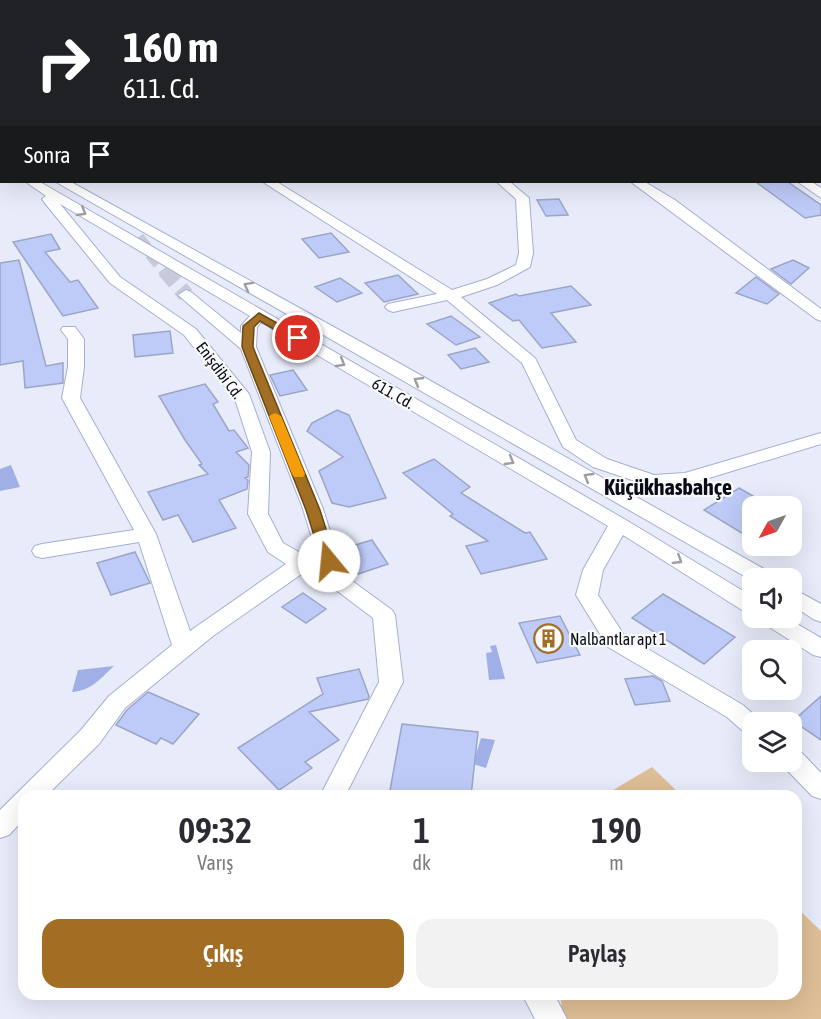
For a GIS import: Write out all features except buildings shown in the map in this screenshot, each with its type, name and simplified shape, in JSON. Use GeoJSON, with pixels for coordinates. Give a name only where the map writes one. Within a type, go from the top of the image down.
{"type":"FeatureCollection","features":[{"type":"Feature","properties":{"kind":"street","name":"611. Cd."},"geometry":{"type":"LineString","coordinates":[[64,183],[384,361],[747,568]]}},
{"type":"Feature","properties":{"kind":"street"},"geometry":{"type":"LineString","coordinates":[[271,183],[451,296],[529,361],[569,443],[600,463],[653,481],[686,479],[821,438]]}},
{"type":"Feature","properties":{"kind":"street"},"geometry":{"type":"LineString","coordinates":[[393,307],[451,296],[500,281],[523,267],[526,253],[522,198],[503,183]]}},
{"type":"Feature","properties":{"kind":"street"},"geometry":{"type":"LineString","coordinates":[[639,183],[814,304],[821,316]]}},
{"type":"Feature","properties":{"kind":"street"},"geometry":{"type":"LineString","coordinates":[[805,183],[821,194]]}},
{"type":"Feature","properties":{"kind":"street","name":"611. Cd."},"geometry":{"type":"LineString","coordinates":[[36,184],[619,524],[742,600]]}},
{"type":"Feature","properties":{"kind":"street","name":"Enişdibi Cd."},"geometry":{"type":"LineString","coordinates":[[36,184],[115,280],[190,332],[243,398],[261,452],[258,513],[275,547],[301,564],[335,579],[384,615],[391,682],[336,790]]}},
{"type":"Feature","properties":{"kind":"street"},"geometry":{"type":"LineString","coordinates":[[103,206],[138,238]]}},
{"type":"Feature","properties":{"kind":"street"},"geometry":{"type":"LineString","coordinates":[[186,295],[248,347]]}},
{"type":"Feature","properties":{"kind":"street"},"geometry":{"type":"LineString","coordinates":[[248,347],[249,326],[259,316]]}},
{"type":"Feature","properties":{"kind":"street"},"geometry":{"type":"LineString","coordinates":[[69,330],[76,339],[76,367],[71,398],[146,534],[184,647]]}},
{"type":"Feature","properties":{"kind":"street","name":"Enişdibi Cd."},"geometry":{"type":"LineString","coordinates":[[248,347],[313,510],[335,579]]}},
{"type":"Feature","properties":{"kind":"street"},"geometry":{"type":"LineString","coordinates":[[600,463],[636,504]]}},
{"type":"Feature","properties":{"kind":"street"},"geometry":{"type":"LineString","coordinates":[[619,524],[593,570],[587,594],[615,641],[742,717]]}},
{"type":"Feature","properties":{"kind":"street"},"geometry":{"type":"LineString","coordinates":[[42,552],[146,534]]}},
{"type":"Feature","properties":{"kind":"street"},"geometry":{"type":"LineString","coordinates":[[36,790],[90,737],[117,702],[206,630],[301,564]]}},
{"type":"Feature","properties":{"kind":"street"},"geometry":{"type":"LineString","coordinates":[[802,602],[821,614]]}},
{"type":"Feature","properties":{"kind":"street"},"geometry":{"type":"LineString","coordinates":[[787,628],[821,649]]}},
{"type":"Feature","properties":{"kind":"street"},"geometry":{"type":"LineString","coordinates":[[802,769],[821,789]]}},
{"type":"Feature","properties":{"kind":"street"},"geometry":{"type":"LineString","coordinates":[[0,827],[18,808]]}},
{"type":"Feature","properties":{"kind":"street"},"geometry":{"type":"LineString","coordinates":[[541,1000],[552,1019]]}},
{"type":"Feature","properties":{"kind":"shaded area"},"geometry":{"type":"Polygon","coordinates":[[[652,767],[676,790],[613,790],[652,767]]]}},
{"type":"Feature","properties":{"kind":"shaded area"},"geometry":{"type":"Polygon","coordinates":[[[802,913],[821,931],[821,1019],[562,1019],[561,1000],[802,1000],[802,913]]]}},
{"type":"Feature","properties":{"kind":"water"},"geometry":{"type":"Polygon","coordinates":[[[11,465],[20,487],[0,491],[0,469],[11,465]]]}},
{"type":"Feature","properties":{"kind":"water"},"geometry":{"type":"Polygon","coordinates":[[[496,645],[505,679],[489,680],[486,653],[492,652],[490,646],[496,645]]]}},
{"type":"Feature","properties":{"kind":"water"},"geometry":{"type":"Polygon","coordinates":[[[114,666],[90,686],[72,692],[78,670],[114,666]]]}},
{"type":"Feature","properties":{"kind":"water"},"geometry":{"type":"Polygon","coordinates":[[[481,738],[495,740],[486,768],[473,764],[481,738]]]}},
{"type":"Feature","properties":{"kind":"tunnel"},"geometry":{"type":"LineString","coordinates":[[138,238],[166,272]]}},
{"type":"Feature","properties":{"kind":"tunnel"},"geometry":{"type":"LineString","coordinates":[[165,270],[186,295]]}},
{"type":"Feature","properties":{"kind":"slow traffic"},"geometry":{"type":"LineString","coordinates":[[275,416],[298,474]]}},
{"type":"Feature","properties":{"kind":"place","name":"Nalbantlar apt 1"},"geometry":{"type":"Point","coordinates":[549,639]}},
{"type":"Feature","properties":{"kind":"district","name":"Küçükhasbahçe"},"geometry":{"type":"Point","coordinates":[668,487]}},
{"type":"Feature","properties":{"kind":"route"},"geometry":{"type":"LineString","coordinates":[[298,338],[259,316],[249,326],[248,347],[313,510],[329,561]]}}]}
